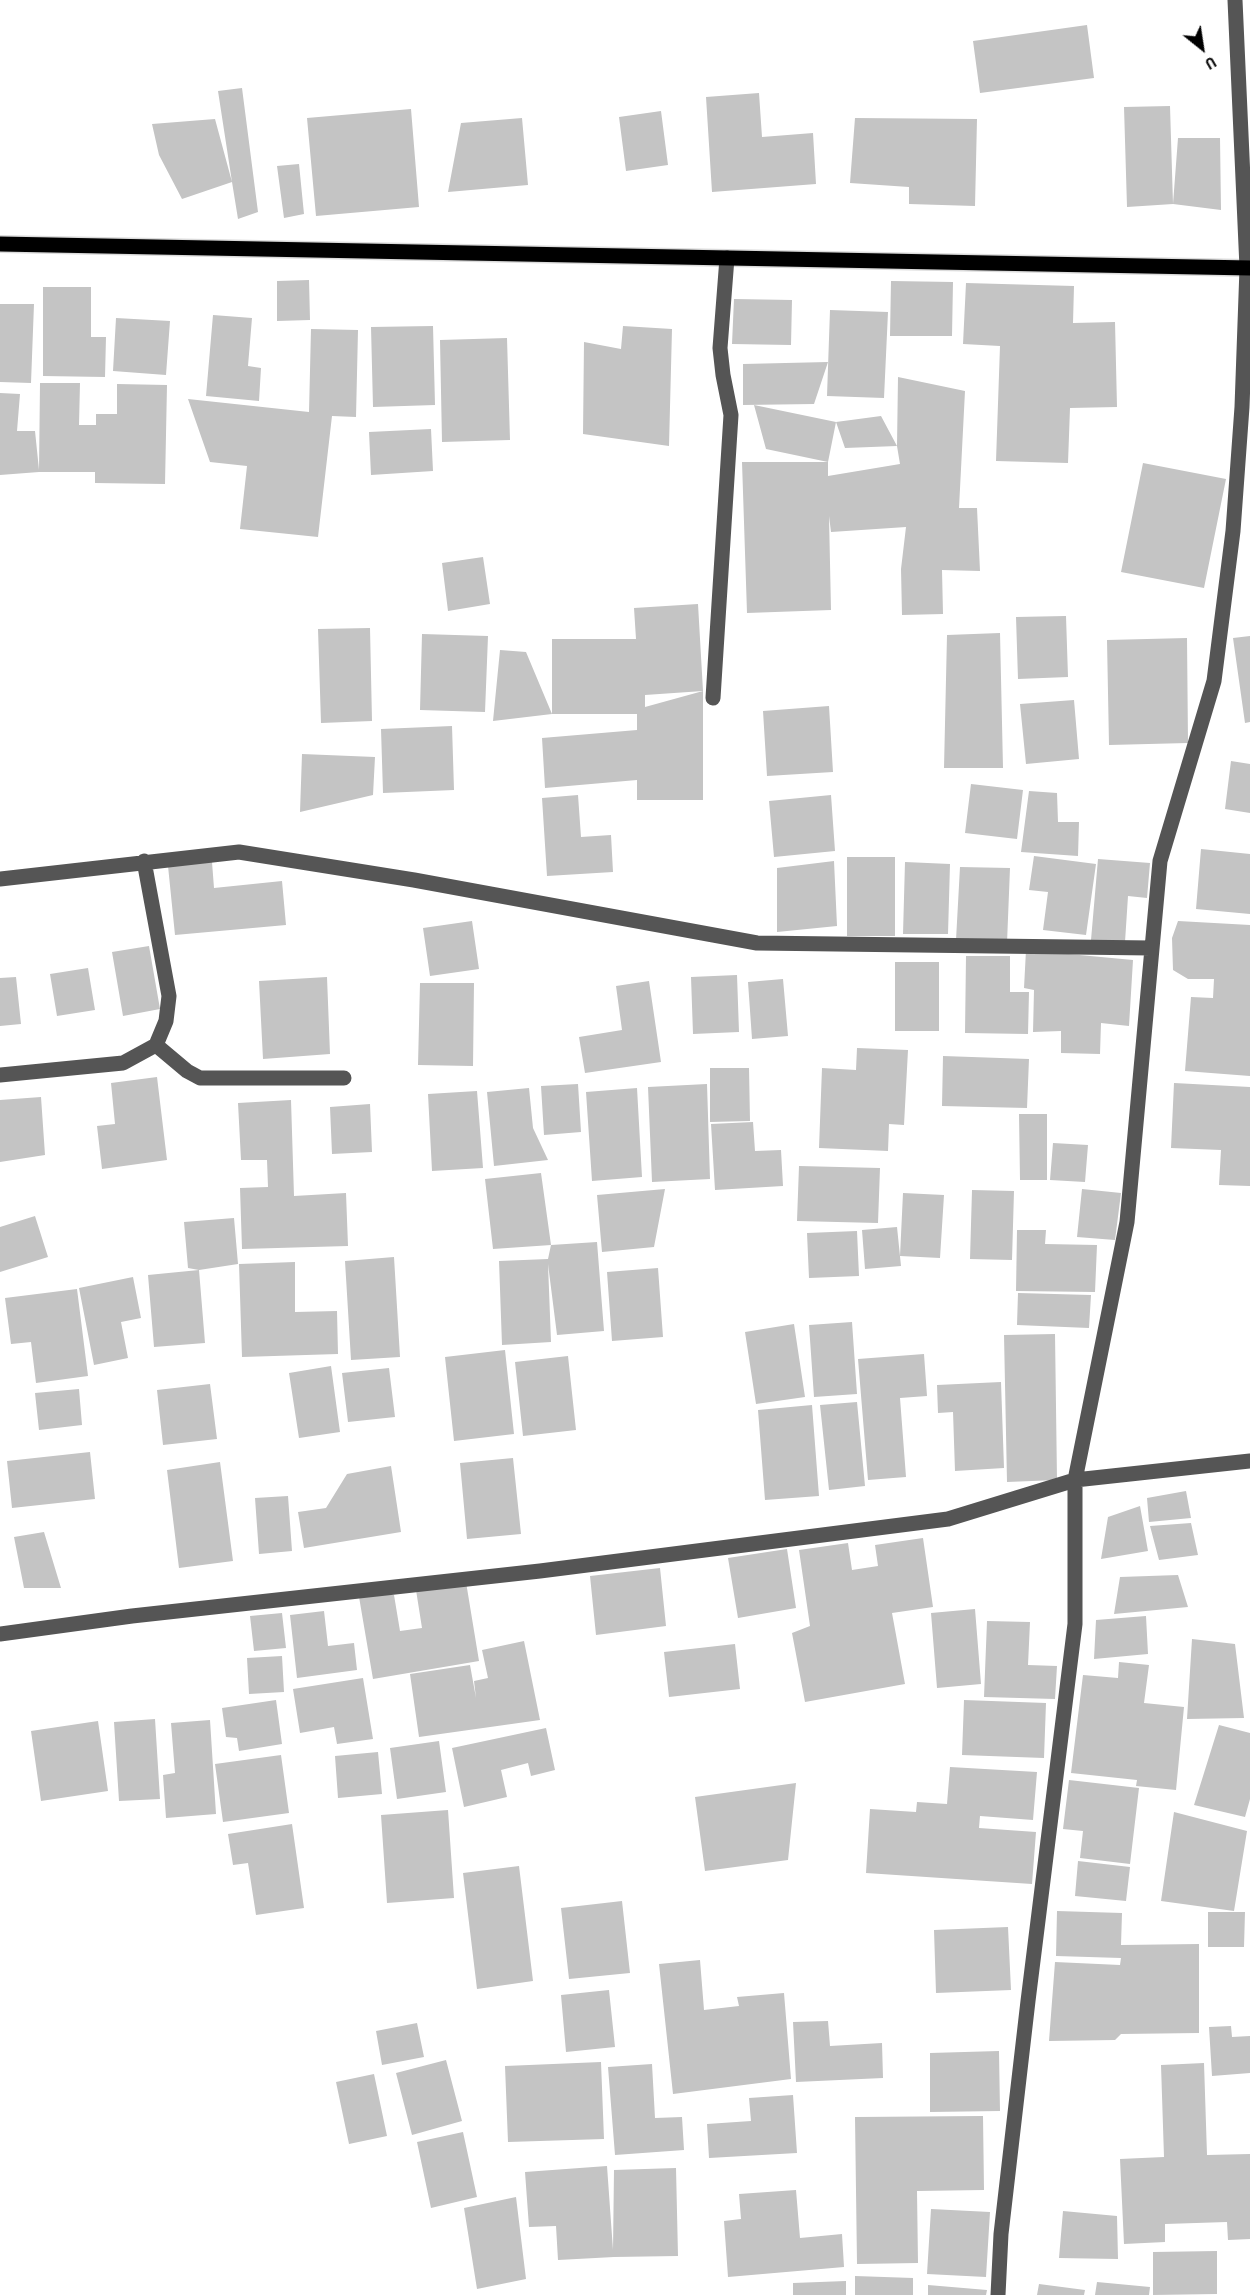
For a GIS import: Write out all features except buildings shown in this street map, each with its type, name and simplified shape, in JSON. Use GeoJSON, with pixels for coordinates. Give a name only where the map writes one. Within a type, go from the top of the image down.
{"type":"FeatureCollection","features":[{"type":"Feature","properties":{"kind":"main road"},"geometry":{"type":"LineString","coordinates":[[0,244],[1248,268]]}},
{"type":"Feature","properties":{"kind":"street"},"geometry":{"type":"LineString","coordinates":[[998,2295],[1001,2234],[1025,2024],[1075,1624],[1075,1480],[1127,1222],[1160,861],[1214,681],[1243,496],[1242,407],[1248,268],[1235,0]]}},
{"type":"Feature","properties":{"kind":"street"},"geometry":{"type":"LineString","coordinates":[[713,698],[731,416],[720,348],[727,258]]}},
{"type":"Feature","properties":{"kind":"street"},"geometry":{"type":"LineString","coordinates":[[0,879],[239,852],[414,880],[757,943],[1151,948]]}},
{"type":"Feature","properties":{"kind":"street"},"geometry":{"type":"LineString","coordinates":[[0,1075],[123,1063],[156,1045],[166,1021],[169,996],[144,861]]}},
{"type":"Feature","properties":{"kind":"street"},"geometry":{"type":"LineString","coordinates":[[156,1045],[187,1071],[200,1078],[344,1078]]}},
{"type":"Feature","properties":{"kind":"street"},"geometry":{"type":"LineString","coordinates":[[0,1634],[132,1616],[540,1571],[948,1519],[1075,1480],[1250,1461]]}}]}
